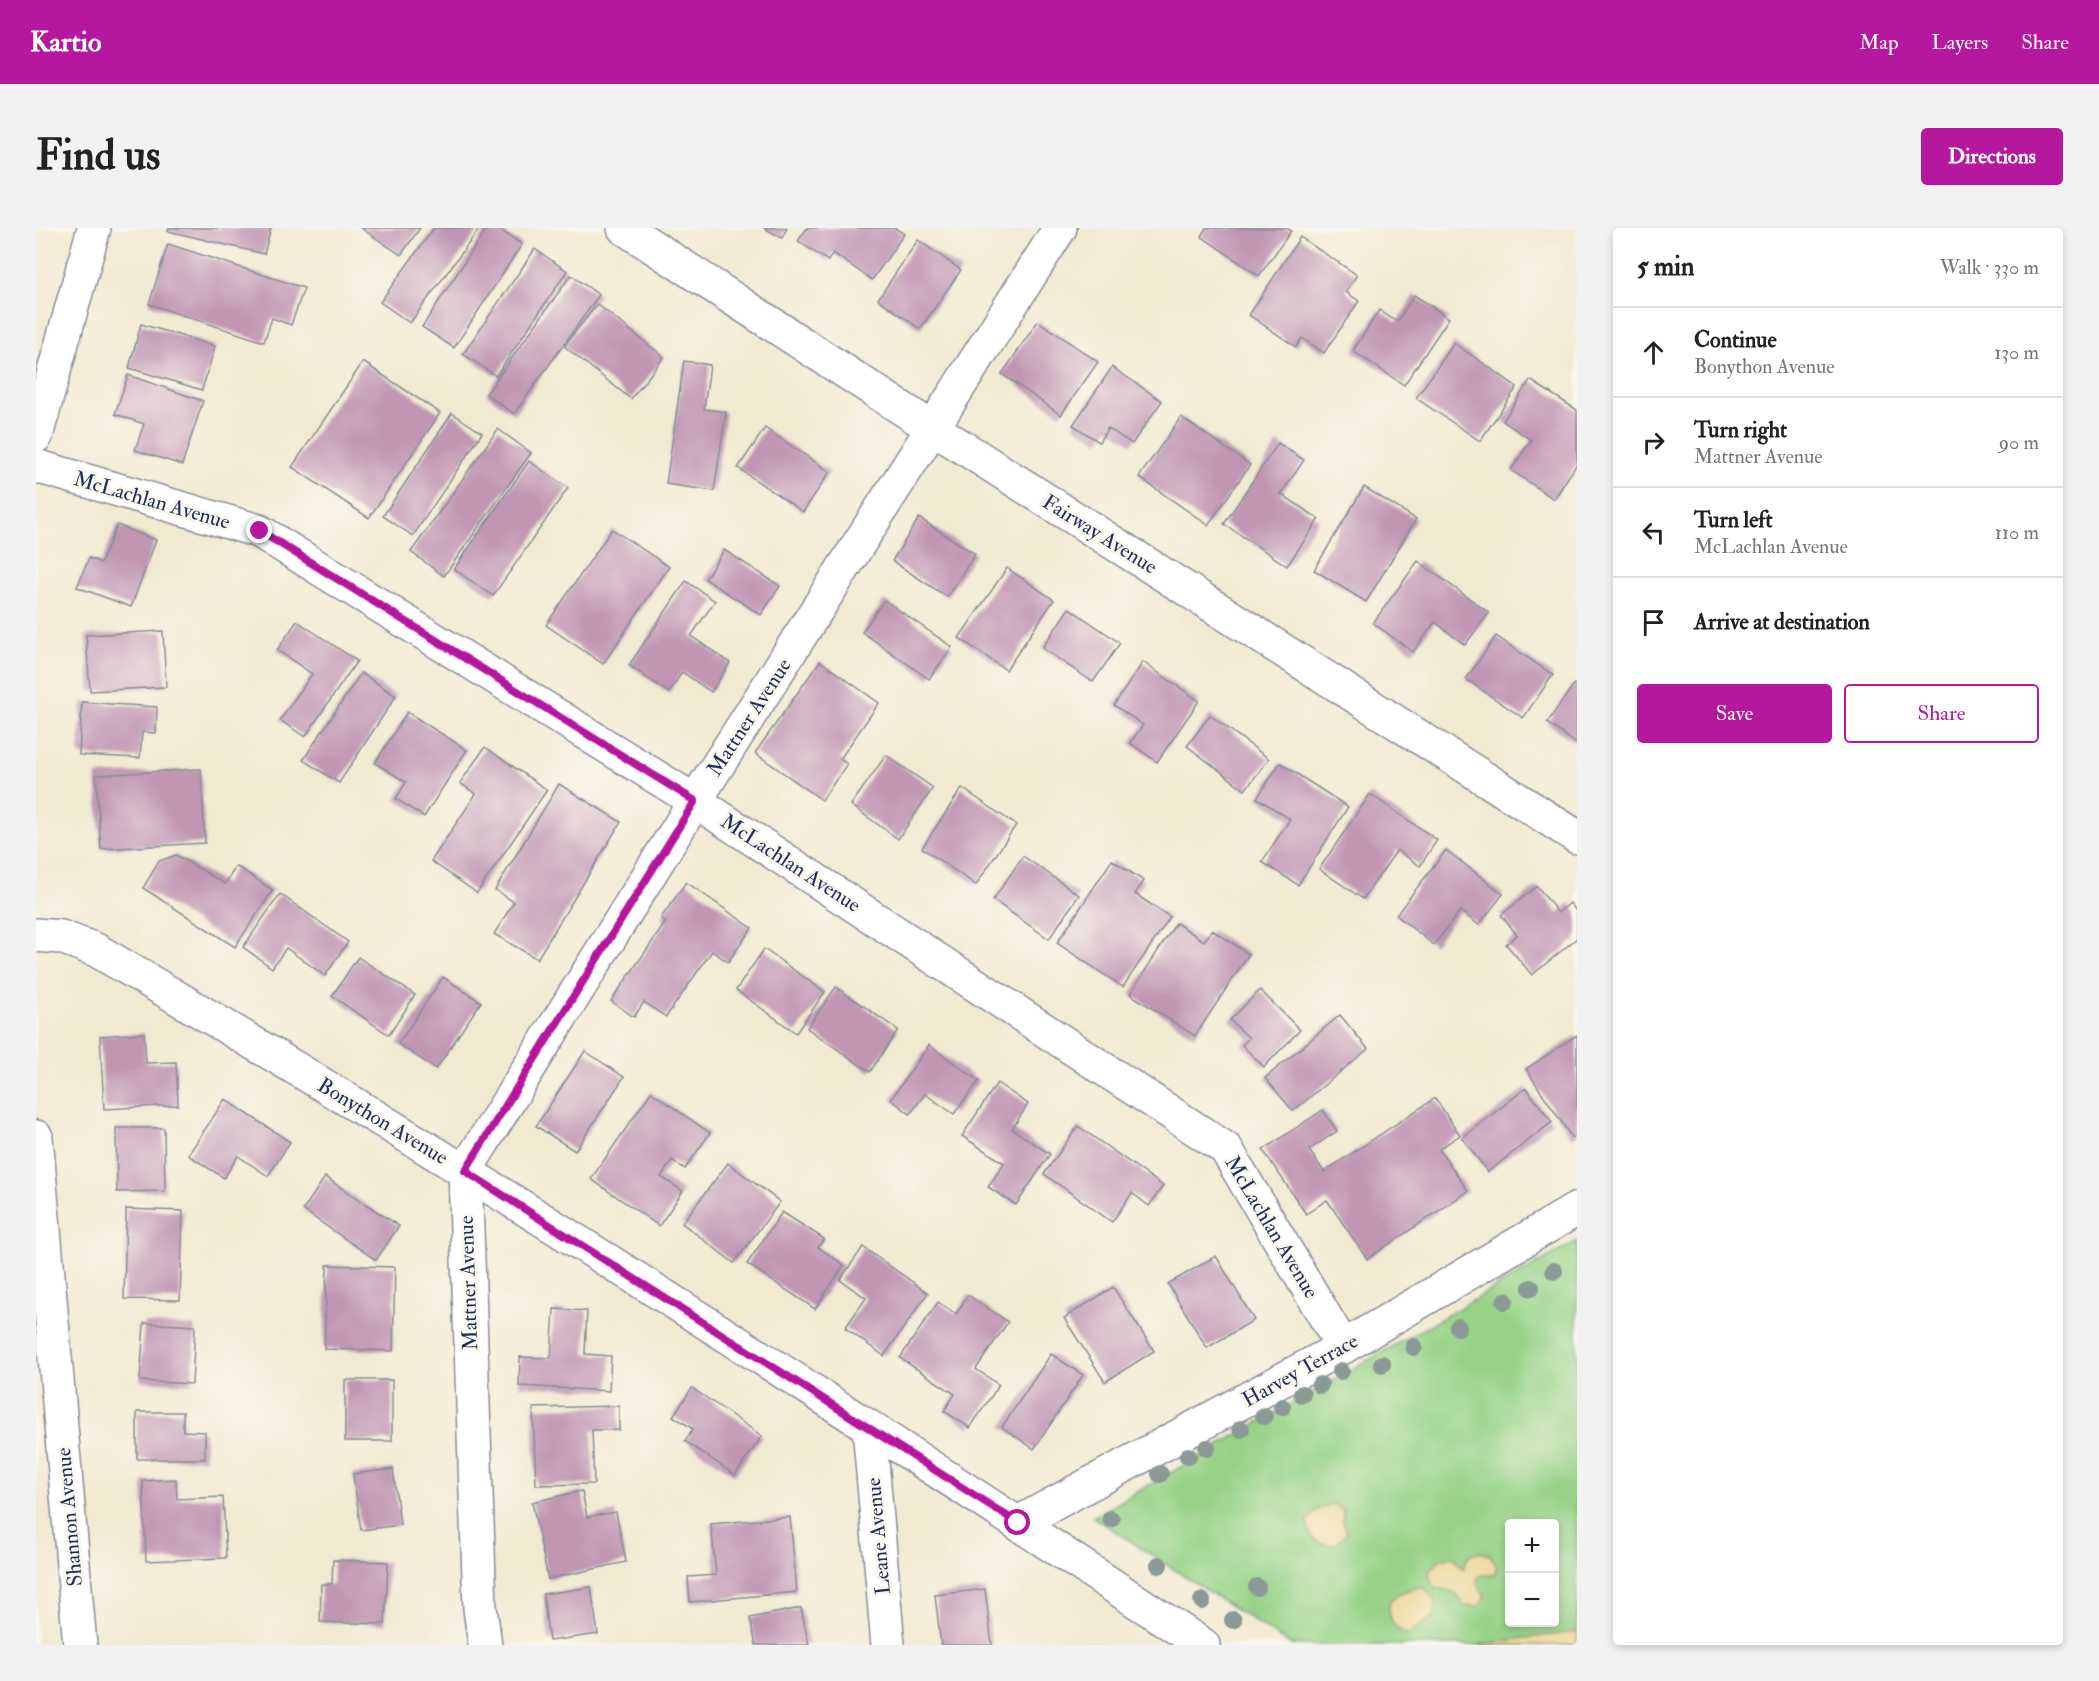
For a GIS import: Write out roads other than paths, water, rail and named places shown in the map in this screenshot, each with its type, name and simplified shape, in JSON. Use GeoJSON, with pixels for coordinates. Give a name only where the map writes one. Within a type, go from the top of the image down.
{"type":"FeatureCollection","features":[{"type":"Feature","properties":{"kind":"street"},"geometry":{"type":"LineString","coordinates":[[36,436],[94,228]]}},
{"type":"Feature","properties":{"kind":"street","name":"Fairway Avenue"},"geometry":{"type":"LineString","coordinates":[[624,228],[934,429],[1577,837]]}},
{"type":"Feature","properties":{"kind":"street","name":"Mattner Avenue"},"geometry":{"type":"LineString","coordinates":[[485,1645],[480,1608],[465,1171],[695,801],[1060,228]]}},
{"type":"Feature","properties":{"kind":"street","name":"McLachlan Avenue"},"geometry":{"type":"LineString","coordinates":[[36,466],[260,531],[695,801],[1226,1149],[1343,1347]]}},
{"type":"Feature","properties":{"kind":"street","name":"Bonython Avenue"},"geometry":{"type":"LineString","coordinates":[[36,935],[62,937],[96,950],[465,1171],[1018,1523],[1203,1645]]}},
{"type":"Feature","properties":{"kind":"street","name":"Shannon Avenue"},"geometry":{"type":"LineString","coordinates":[[36,1137],[80,1645]]}},
{"type":"Feature","properties":{"kind":"street","name":"Harvey Terrace"},"geometry":{"type":"LineString","coordinates":[[1018,1523],[1343,1347],[1577,1209]]}},
{"type":"Feature","properties":{"kind":"street","name":"Leane Avenue"},"geometry":{"type":"LineString","coordinates":[[869,1428],[888,1645]]}}]}
